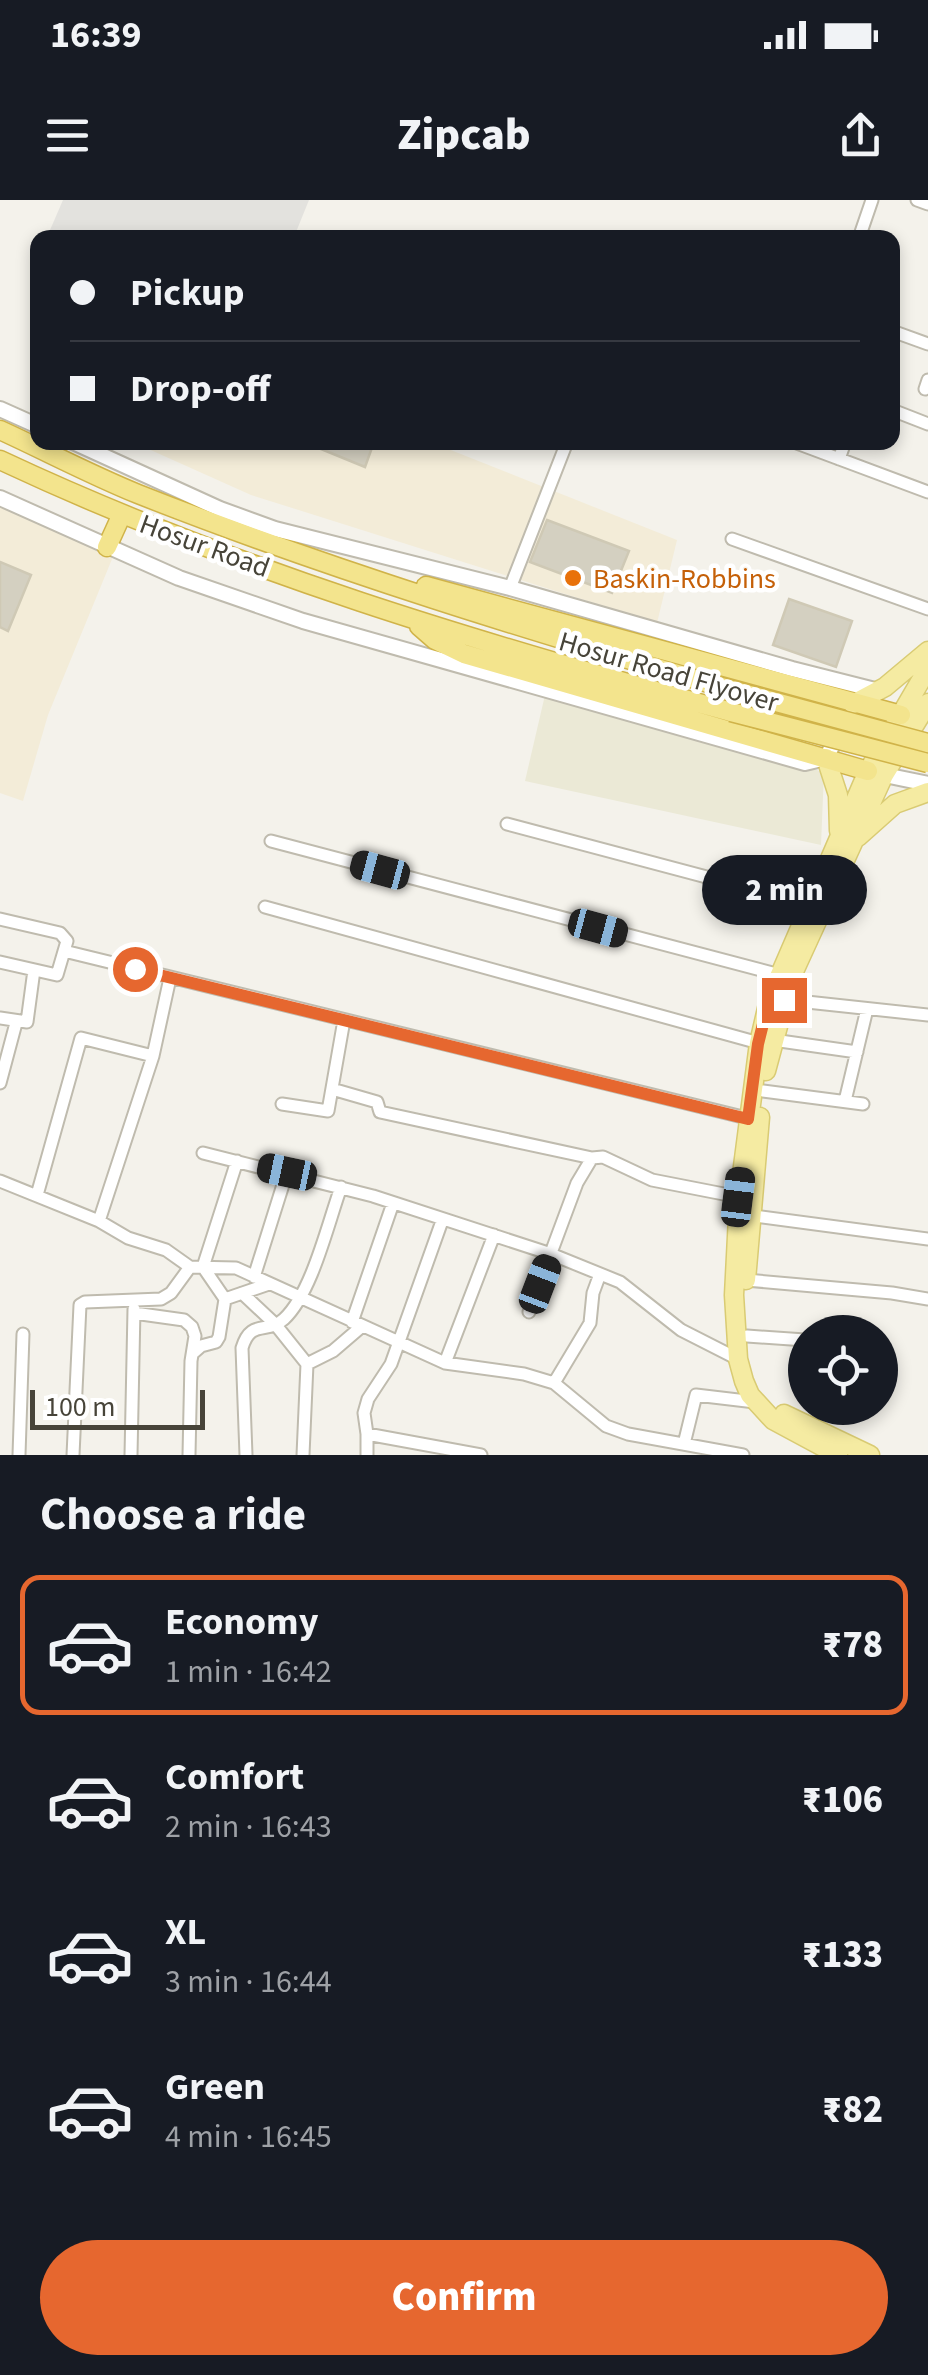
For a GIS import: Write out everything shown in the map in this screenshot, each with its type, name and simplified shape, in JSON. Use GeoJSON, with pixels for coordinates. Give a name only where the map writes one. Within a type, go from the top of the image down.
{"type":"FeatureCollection","features":[{"type":"Feature","properties":{"kind":"highway","name":"Hosur Road"},"geometry":{"type":"LineString","coordinates":[[0,430],[30,444]]}},
{"type":"Feature","properties":{"kind":"highway","name":"Hosur Road"},"geometry":{"type":"LineString","coordinates":[[43,450],[134,492],[412,592]]}},
{"type":"Feature","properties":{"kind":"highway","name":"Hosur Road"},"geometry":{"type":"LineString","coordinates":[[6,465],[122,514],[413,621]]}},
{"type":"Feature","properties":{"kind":"highway"},"geometry":{"type":"LineString","coordinates":[[107,548],[122,514]]}},
{"type":"Feature","properties":{"kind":"highway"},"geometry":{"type":"LineString","coordinates":[[412,592],[424,586],[790,677],[852,704],[919,714]]}},
{"type":"Feature","properties":{"kind":"highway","name":"Hosur Road Flyover"},"geometry":{"type":"LineString","coordinates":[[412,592],[735,691],[928,743]]}},
{"type":"Feature","properties":{"kind":"highway"},"geometry":{"type":"LineString","coordinates":[[413,621],[435,640],[464,654],[876,773]]}},
{"type":"Feature","properties":{"kind":"highway","name":"Hosur Road Flyover"},"geometry":{"type":"LineString","coordinates":[[413,621],[849,745],[928,763]]}},
{"type":"Feature","properties":{"kind":"main road"},"geometry":{"type":"LineString","coordinates":[[852,704],[878,691],[928,651]]}},
{"type":"Feature","properties":{"kind":"main road"},"geometry":{"type":"LineString","coordinates":[[828,1453],[773,1420],[756,1402],[738,1359],[734,1295],[754,1120],[777,998],[876,773],[919,714],[928,668]]}},
{"type":"Feature","properties":{"kind":"main road"},"geometry":{"type":"LineString","coordinates":[[826,758],[846,840]]}},
{"type":"Feature","properties":{"kind":"main road"},"geometry":{"type":"LineString","coordinates":[[786,977],[812,905],[846,840],[895,804],[928,792]]}},
{"type":"Feature","properties":{"kind":"main road"},"geometry":{"type":"LineString","coordinates":[[754,1120],[763,1091],[766,1042]]}},
{"type":"Feature","properties":{"kind":"main road"},"geometry":{"type":"LineString","coordinates":[[743,1209],[747,1336],[750,1364],[760,1388],[780,1412],[870,1455]]}},
{"type":"Feature","properties":{"kind":"street"},"geometry":{"type":"LineString","coordinates":[[862,230],[872,200]]}},
{"type":"Feature","properties":{"kind":"street"},"geometry":{"type":"LineString","coordinates":[[917,200],[928,204]]}},
{"type":"Feature","properties":{"kind":"street"},"geometry":{"type":"LineString","coordinates":[[900,335],[928,344]]}},
{"type":"Feature","properties":{"kind":"street"},"geometry":{"type":"LineString","coordinates":[[0,409],[30,422]]}},
{"type":"Feature","properties":{"kind":"street"},"geometry":{"type":"LineString","coordinates":[[900,413],[928,424]]}},
{"type":"Feature","properties":{"kind":"street"},"geometry":{"type":"LineString","coordinates":[[90,450],[220,509],[275,529],[510,588],[790,677],[878,691]]}},
{"type":"Feature","properties":{"kind":"street"},"geometry":{"type":"LineString","coordinates":[[510,588],[564,450]]}},
{"type":"Feature","properties":{"kind":"street"},"geometry":{"type":"LineString","coordinates":[[815,450],[928,492]]}},
{"type":"Feature","properties":{"kind":"street"},"geometry":{"type":"LineString","coordinates":[[839,459],[842,450]]}},
{"type":"Feature","properties":{"kind":"street"},"geometry":{"type":"LineString","coordinates":[[0,498],[179,578],[285,615],[805,763],[826,758],[852,704]]}},
{"type":"Feature","properties":{"kind":"street"},"geometry":{"type":"LineString","coordinates":[[732,539],[928,609]]}},
{"type":"Feature","properties":{"kind":"street"},"geometry":{"type":"LineString","coordinates":[[876,773],[928,784]]}},
{"type":"Feature","properties":{"kind":"street"},"geometry":{"type":"LineString","coordinates":[[506,824],[812,905]]}},
{"type":"Feature","properties":{"kind":"street"},"geometry":{"type":"LineString","coordinates":[[270,842],[786,977]]}},
{"type":"Feature","properties":{"kind":"street"},"geometry":{"type":"LineString","coordinates":[[265,907],[766,1042],[858,1052]]}},
{"type":"Feature","properties":{"kind":"street"},"geometry":{"type":"LineString","coordinates":[[0,919],[60,934],[67,941],[57,975],[0,962]]}},
{"type":"Feature","properties":{"kind":"street"},"geometry":{"type":"LineString","coordinates":[[64,951],[754,1120]]}},
{"type":"Feature","properties":{"kind":"street"},"geometry":{"type":"LineString","coordinates":[[0,1018],[27,1022],[34,970]]}},
{"type":"Feature","properties":{"kind":"street"},"geometry":{"type":"LineString","coordinates":[[98,1222],[153,1056],[170,978]]}},
{"type":"Feature","properties":{"kind":"street"},"geometry":{"type":"LineString","coordinates":[[777,998],[928,1015]]}},
{"type":"Feature","properties":{"kind":"street"},"geometry":{"type":"LineString","coordinates":[[845,1101],[867,1009]]}},
{"type":"Feature","properties":{"kind":"street"},"geometry":{"type":"LineString","coordinates":[[282,1104],[328,1111],[344,1020]]}},
{"type":"Feature","properties":{"kind":"street"},"geometry":{"type":"LineString","coordinates":[[0,1083],[16,1022]]}},
{"type":"Feature","properties":{"kind":"street"},"geometry":{"type":"LineString","coordinates":[[37,1195],[81,1038],[153,1056]]}},
{"type":"Feature","properties":{"kind":"street"},"geometry":{"type":"LineString","coordinates":[[332,1090],[378,1102],[380,1112],[592,1158],[603,1157],[652,1180],[743,1209],[928,1238]]}},
{"type":"Feature","properties":{"kind":"street"},"geometry":{"type":"LineString","coordinates":[[763,1091],[864,1104]]}},
{"type":"Feature","properties":{"kind":"street"},"geometry":{"type":"LineString","coordinates":[[203,1153],[340,1187],[551,1254],[620,1282],[681,1330],[738,1359]]}},
{"type":"Feature","properties":{"kind":"street"},"geometry":{"type":"LineString","coordinates":[[529,1312],[577,1183],[592,1158]]}},
{"type":"Feature","properties":{"kind":"street"},"geometry":{"type":"LineString","coordinates":[[134,1306],[166,1297],[196,1267],[237,1161]]}},
{"type":"Feature","properties":{"kind":"street"},"geometry":{"type":"LineString","coordinates":[[254,1277],[287,1172]]}},
{"type":"Feature","properties":{"kind":"street"},"geometry":{"type":"LineString","coordinates":[[0,1181],[128,1238],[166,1250],[196,1267],[225,1299]]}},
{"type":"Feature","properties":{"kind":"street"},"geometry":{"type":"LineString","coordinates":[[246,1455],[242,1348],[245,1337],[254,1328],[285,1318],[298,1298],[340,1187]]}},
{"type":"Feature","properties":{"kind":"street"},"geometry":{"type":"LineString","coordinates":[[307,1364],[333,1351],[356,1324],[393,1203]]}},
{"type":"Feature","properties":{"kind":"street"},"geometry":{"type":"LineString","coordinates":[[367,1455],[364,1414],[368,1399],[386,1376],[442,1220]]}},
{"type":"Feature","properties":{"kind":"street"},"geometry":{"type":"LineString","coordinates":[[444,1363],[494,1235]]}},
{"type":"Feature","properties":{"kind":"street"},"geometry":{"type":"LineString","coordinates":[[196,1267],[236,1268],[444,1363],[524,1374],[554,1384],[606,1426],[628,1434],[744,1455]]}},
{"type":"Feature","properties":{"kind":"street"},"geometry":{"type":"LineString","coordinates":[[554,1384],[590,1323],[593,1293],[600,1274]]}},
{"type":"Feature","properties":{"kind":"street"},"geometry":{"type":"LineString","coordinates":[[746,1280],[892,1292],[928,1299]]}},
{"type":"Feature","properties":{"kind":"street"},"geometry":{"type":"LineString","coordinates":[[225,1299],[270,1284]]}},
{"type":"Feature","properties":{"kind":"street"},"geometry":{"type":"LineString","coordinates":[[242,1293],[276,1324],[307,1364],[303,1455]]}},
{"type":"Feature","properties":{"kind":"street"},"geometry":{"type":"LineString","coordinates":[[193,1353],[219,1337],[225,1299]]}},
{"type":"Feature","properties":{"kind":"street"},"geometry":{"type":"LineString","coordinates":[[74,1455],[80,1305],[84,1302],[134,1306],[184,1320],[192,1327],[190,1455]]}},
{"type":"Feature","properties":{"kind":"street"},"geometry":{"type":"LineString","coordinates":[[131,1455],[134,1306]]}},
{"type":"Feature","properties":{"kind":"street"},"geometry":{"type":"LineString","coordinates":[[19,1455],[23,1334]]}},
{"type":"Feature","properties":{"kind":"street"},"geometry":{"type":"LineString","coordinates":[[747,1336],[788,1339]]}},
{"type":"Feature","properties":{"kind":"street"},"geometry":{"type":"LineString","coordinates":[[219,1337],[242,1348]]}},
{"type":"Feature","properties":{"kind":"street"},"geometry":{"type":"LineString","coordinates":[[684,1444],[696,1395],[756,1402]]}},
{"type":"Feature","properties":{"kind":"street"},"geometry":{"type":"LineString","coordinates":[[368,1434],[481,1455]]}},
{"type":"Feature","properties":{"kind":"shaded area"},"geometry":{"type":"Polygon","coordinates":[[[63,200],[309,200],[297,230],[50,230],[63,200]]]}},
{"type":"Feature","properties":{"kind":"shaded area"},"geometry":{"type":"Polygon","coordinates":[[[151,450],[451,450],[677,540],[657,623],[251,495],[151,450]]]}},
{"type":"Feature","properties":{"kind":"shaded area"},"geometry":{"type":"Polygon","coordinates":[[[0,490],[119,542],[48,715],[23,801],[0,793],[0,490]]]}},
{"type":"Feature","properties":{"kind":"shaded area"},"geometry":{"type":"Polygon","coordinates":[[[545,695],[824,772],[821,845],[525,781],[545,695]]]}},
{"type":"Feature","properties":{"kind":"building"},"geometry":{"type":"Polygon","coordinates":[[[324,450],[371,450],[365,467],[324,450]]]}},
{"type":"Feature","properties":{"kind":"building"},"geometry":{"type":"Polygon","coordinates":[[[547,520],[629,551],[612,593],[530,562],[547,520]]]}},
{"type":"Feature","properties":{"kind":"building"},"geometry":{"type":"Polygon","coordinates":[[[0,562],[31,575],[8,631],[0,627],[0,562]]]}},
{"type":"Feature","properties":{"kind":"building"},"geometry":{"type":"Polygon","coordinates":[[[789,599],[852,621],[836,667],[773,645],[789,599]]]}},
{"type":"Feature","properties":{"kind":"place","name":"Baskin-Robbins"},"geometry":{"type":"Point","coordinates":[573,578]}},
{"type":"Feature","properties":{"kind":"route"},"geometry":{"type":"LineString","coordinates":[[135,969],[748,1119],[758,1044],[770,996],[784,1000]]}}]}
